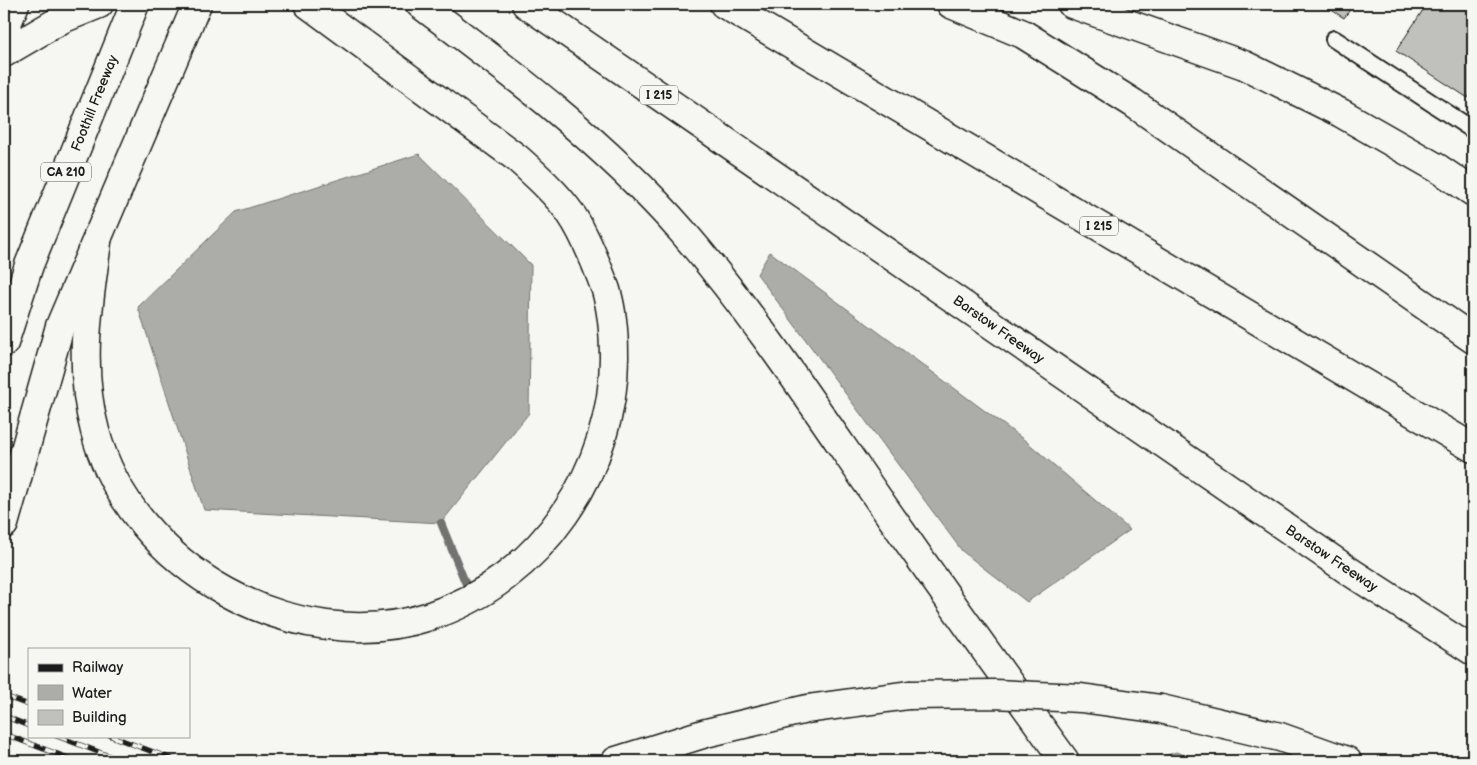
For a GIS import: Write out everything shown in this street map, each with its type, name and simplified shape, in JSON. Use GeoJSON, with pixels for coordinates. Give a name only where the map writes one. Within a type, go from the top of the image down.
{"type":"FeatureCollection","features":[{"type":"Feature","properties":{"kind":"highway"},"geometry":{"type":"LineString","coordinates":[[4,30],[15,4]]}},
{"type":"Feature","properties":{"kind":"highway"},"geometry":{"type":"LineString","coordinates":[[4,54],[62,19],[99,4]]}},
{"type":"Feature","properties":{"kind":"highway","name":"Foothill Freeway"},"geometry":{"type":"LineString","coordinates":[[4,343],[28,265],[135,4]]}},
{"type":"Feature","properties":{"kind":"highway"},"geometry":{"type":"LineString","coordinates":[[4,524],[60,326],[197,4]]}},
{"type":"Feature","properties":{"kind":"highway"},"geometry":{"type":"LineString","coordinates":[[98,235],[85,334],[86,383],[95,432],[112,475],[135,512],[165,546],[201,577],[240,600],[294,620],[341,626],[383,628],[431,616],[467,600],[506,576],[540,547],[568,511],[588,476],[605,431],[614,381],[614,332],[606,291],[572,216],[548,186],[517,158],[308,4]]}},
{"type":"Feature","properties":{"kind":"highway"},"geometry":{"type":"LineString","coordinates":[[420,4],[584,133],[634,181],[682,232],[745,312],[816,410],[937,584],[1065,761]]}},
{"type":"Feature","properties":{"kind":"highway","name":"Barstow Freeway"},"geometry":{"type":"LineString","coordinates":[[526,4],[1344,567],[1473,651]]}},
{"type":"Feature","properties":{"kind":"highway","name":"I 215"},"geometry":{"type":"LineString","coordinates":[[724,4],[1473,448]]}},
{"type":"Feature","properties":{"kind":"highway"},"geometry":{"type":"LineString","coordinates":[[951,4],[1023,34],[1133,102],[1473,339]]}},
{"type":"Feature","properties":{"kind":"highway"},"geometry":{"type":"LineString","coordinates":[[1072,4],[1244,65],[1341,113],[1439,169],[1473,192]]}},
{"type":"Feature","properties":{"kind":"highway"},"geometry":{"type":"LineString","coordinates":[[616,761],[706,733],[807,709],[909,695],[994,694],[1081,698],[1161,709],[1280,737],[1346,761]]}},
{"type":"Feature","properties":{"kind":"lane"},"geometry":{"type":"LineString","coordinates":[[1334,39],[1473,130]]}},
{"type":"Feature","properties":{"kind":"water"},"geometry":{"type":"Polygon","coordinates":[[[419,154],[531,265],[529,413],[441,523],[204,510],[138,307],[236,212],[419,154]]]}},
{"type":"Feature","properties":{"kind":"water"},"geometry":{"type":"Polygon","coordinates":[[[770,252],[1027,442],[1130,530],[1027,602],[962,551],[757,274],[770,252]]]}},
{"type":"Feature","properties":{"kind":"water"},"geometry":{"type":"Polygon","coordinates":[[[1176,752],[1200,761],[1151,761],[1176,752]]]}},
{"type":"Feature","properties":{"kind":"building"},"geometry":{"type":"Polygon","coordinates":[[[1322,4],[1354,4],[1344,18],[1322,4]]]}},
{"type":"Feature","properties":{"kind":"building"},"geometry":{"type":"Polygon","coordinates":[[[1427,4],[1473,4],[1473,90],[1468,98],[1396,51],[1427,4]]]}},
{"type":"Feature","properties":{"kind":"waterway"},"geometry":{"type":"LineString","coordinates":[[441,523],[465,582]]}},
{"type":"Feature","properties":{"kind":"railway"},"geometry":{"type":"LineString","coordinates":[[4,696],[28,705]]}},
{"type":"Feature","properties":{"kind":"railway"},"geometry":{"type":"LineString","coordinates":[[4,716],[28,726]]}},
{"type":"Feature","properties":{"kind":"railway"},"geometry":{"type":"LineString","coordinates":[[4,734],[76,761]]}},
{"type":"Feature","properties":{"kind":"railway"},"geometry":{"type":"LineString","coordinates":[[62,738],[122,761]]}},
{"type":"Feature","properties":{"kind":"railway"},"geometry":{"type":"LineString","coordinates":[[116,738],[177,761]]}}]}
